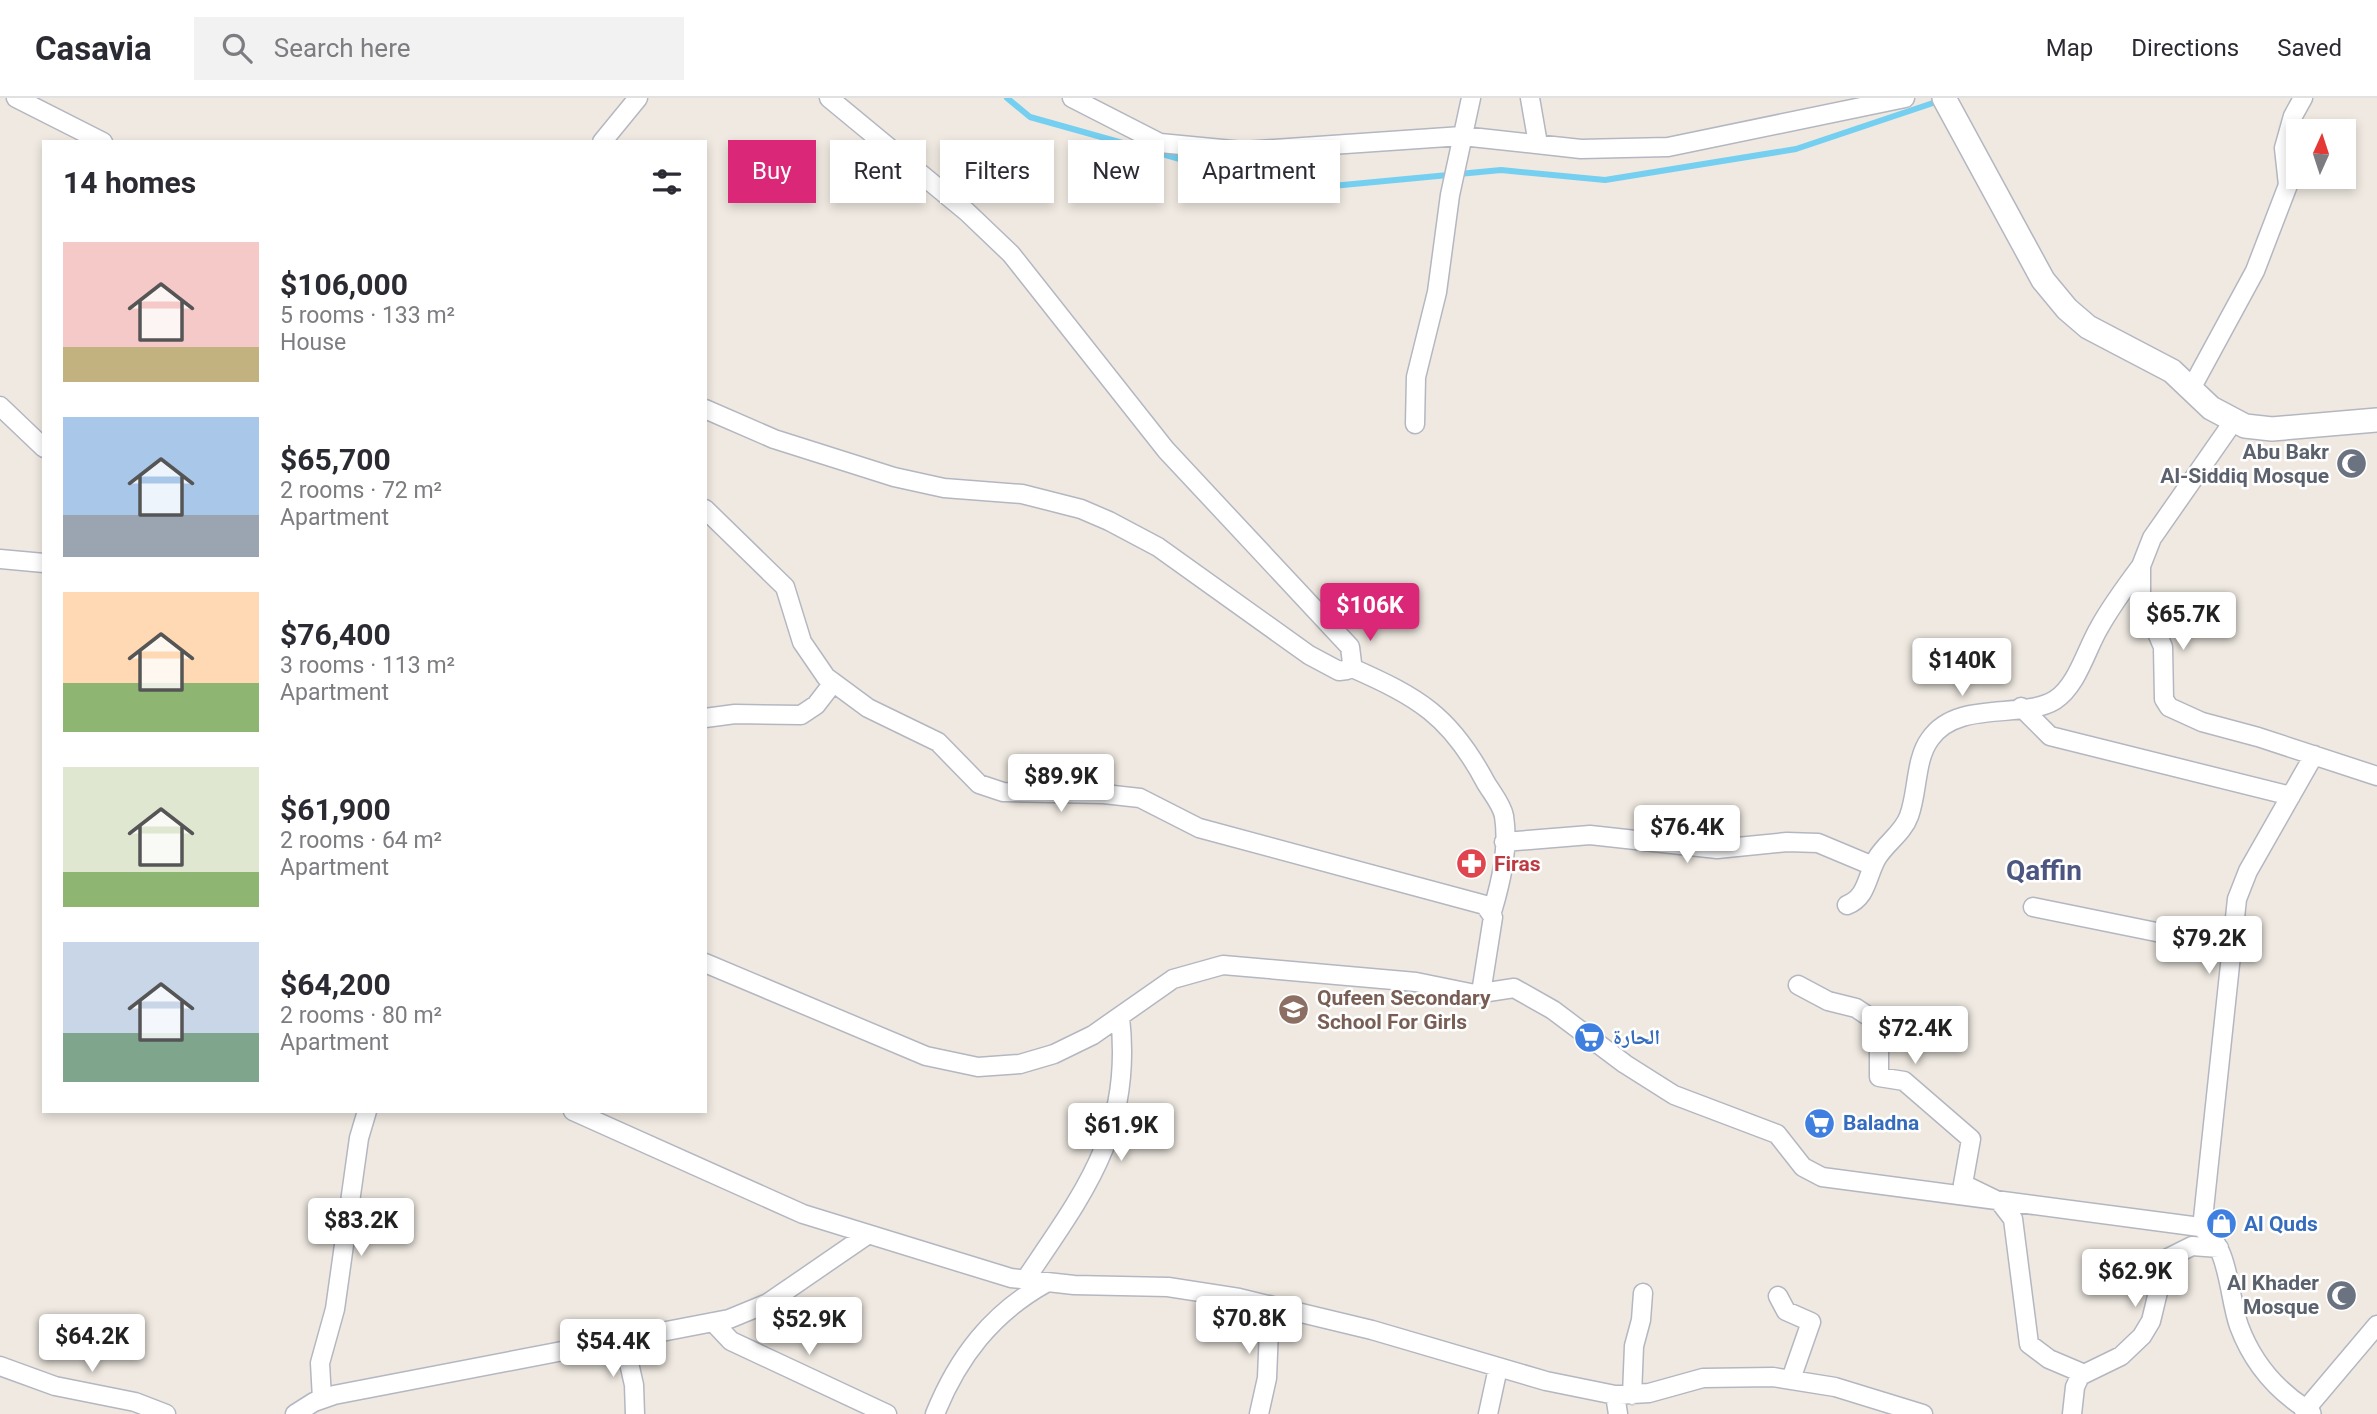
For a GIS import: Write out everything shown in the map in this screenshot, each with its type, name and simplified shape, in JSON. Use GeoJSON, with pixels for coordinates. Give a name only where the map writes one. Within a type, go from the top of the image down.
{"type":"FeatureCollection","features":[{"type":"Feature","properties":{"kind":"street"},"geometry":{"type":"LineString","coordinates":[[16,98],[99,140]]}},
{"type":"Feature","properties":{"kind":"street"},"geometry":{"type":"LineString","coordinates":[[604,140],[638,98]]}},
{"type":"Feature","properties":{"kind":"street"},"geometry":{"type":"LineString","coordinates":[[829,98],[909,168],[967,212],[1011,254],[1166,450],[1350,647],[1353,658],[1350,667]]}},
{"type":"Feature","properties":{"kind":"street"},"geometry":{"type":"LineString","coordinates":[[1072,98],[1160,143],[1229,150],[1462,136],[1581,149],[1668,147],[1905,98]]}},
{"type":"Feature","properties":{"kind":"street"},"geometry":{"type":"LineString","coordinates":[[1415,424],[1416,377],[1437,292],[1462,136],[1471,98]]}},
{"type":"Feature","properties":{"kind":"street"},"geometry":{"type":"LineString","coordinates":[[1530,98],[1538,144]]}},
{"type":"Feature","properties":{"kind":"street"},"geometry":{"type":"LineString","coordinates":[[2192,387],[2255,271],[2288,185],[2284,148],[2293,116],[2303,98]]}},
{"type":"Feature","properties":{"kind":"street"},"geometry":{"type":"LineString","coordinates":[[1947,105],[2037,271],[2057,299],[2097,333],[2161,364],[2192,387],[2211,408],[2233,422],[2272,429],[2377,420]]}},
{"type":"Feature","properties":{"kind":"street"},"geometry":{"type":"LineString","coordinates":[[0,407],[42,446]]}},
{"type":"Feature","properties":{"kind":"street"},"geometry":{"type":"LineString","coordinates":[[707,410],[774,439],[894,477],[944,488],[1022,494],[1071,506],[1109,521],[1158,547],[1309,655],[1339,671],[1350,667],[1405,691],[1443,719],[1482,774],[1504,815],[1501,880],[1492,912],[1481,993]]}},
{"type":"Feature","properties":{"kind":"street"},"geometry":{"type":"LineString","coordinates":[[1847,905],[1863,893],[1873,866],[1906,824],[1925,747],[1934,733],[1964,717],[2049,704],[2065,691],[2099,627],[2141,566],[2152,538],[2233,422]]}},
{"type":"Feature","properties":{"kind":"street"},"geometry":{"type":"LineString","coordinates":[[707,511],[778,578],[790,598],[796,626],[809,657],[833,683],[868,708],[938,742],[968,776],[991,789],[1140,798],[1199,828],[1483,904],[1492,912]]}},
{"type":"Feature","properties":{"kind":"street"},"geometry":{"type":"LineString","coordinates":[[0,559],[42,563]]}},
{"type":"Feature","properties":{"kind":"street"},"geometry":{"type":"LineString","coordinates":[[2141,566],[2141,594],[2163,647],[2164,699],[2167,706],[2202,722],[2377,776]]}},
{"type":"Feature","properties":{"kind":"street"},"geometry":{"type":"LineString","coordinates":[[707,718],[735,714],[801,715],[816,705],[833,683]]}},
{"type":"Feature","properties":{"kind":"street"},"geometry":{"type":"LineString","coordinates":[[2021,707],[2050,736],[2291,796]]}},
{"type":"Feature","properties":{"kind":"street"},"geometry":{"type":"LineString","coordinates":[[2202,1228],[2234,915],[2242,883],[2314,755]]}},
{"type":"Feature","properties":{"kind":"street"},"geometry":{"type":"LineString","coordinates":[[1504,842],[1590,835],[1717,849],[1787,842],[1818,843],[1873,866]]}},
{"type":"Feature","properties":{"kind":"street"},"geometry":{"type":"LineString","coordinates":[[2033,906],[2161,933],[2233,934]]}},
{"type":"Feature","properties":{"kind":"street"},"geometry":{"type":"LineString","coordinates":[[707,964],[926,1056],[967,1066],[999,1067],[1041,1059],[1093,1035],[1173,979],[1223,965],[1416,982],[1463,993],[1481,993],[1503,987],[1521,990],[1674,1095],[1777,1134],[1795,1159],[1812,1174],[1830,1179],[2000,1202],[2194,1224],[2202,1228],[2219,1248],[2236,1315],[2247,1345],[2268,1377],[2308,1411],[2377,1325]]}},
{"type":"Feature","properties":{"kind":"street"},"geometry":{"type":"LineString","coordinates":[[1798,985],[1828,1000],[1856,1008],[1874,1020],[1879,1031],[1879,1077],[1904,1081],[1971,1139],[1963,1184],[2000,1202],[2013,1219],[2029,1344],[2049,1359],[2082,1373]]}},
{"type":"Feature","properties":{"kind":"street"},"geometry":{"type":"LineString","coordinates":[[1025,1280],[1073,1208],[1107,1148],[1119,1094],[1120,1017]]}},
{"type":"Feature","properties":{"kind":"street"},"geometry":{"type":"LineString","coordinates":[[321,1399],[320,1363],[335,1309],[359,1138],[366,1113]]}},
{"type":"Feature","properties":{"kind":"street"},"geometry":{"type":"LineString","coordinates":[[577,1113],[803,1214],[979,1270],[1046,1283],[1168,1286],[1270,1305],[1498,1368],[1624,1395],[1719,1377],[1791,1379],[1846,1390],[1923,1414]]}},
{"type":"Feature","properties":{"kind":"street"},"geometry":{"type":"LineString","coordinates":[[295,1414],[321,1399],[624,1341],[747,1313],[765,1305],[867,1235]]}},
{"type":"Feature","properties":{"kind":"street"},"geometry":{"type":"LineString","coordinates":[[2072,1414],[2075,1387],[2082,1373],[2121,1356],[2142,1336],[2154,1313],[2161,1271],[2166,1259],[2192,1246],[2219,1248]]}},
{"type":"Feature","properties":{"kind":"street"},"geometry":{"type":"LineString","coordinates":[[935,1414],[956,1370],[980,1335],[1013,1303],[1046,1283]]}},
{"type":"Feature","properties":{"kind":"street"},"geometry":{"type":"LineString","coordinates":[[1618,1414],[1641,1320],[1643,1293]]}},
{"type":"Feature","properties":{"kind":"street"},"geometry":{"type":"LineString","coordinates":[[1778,1296],[1786,1311],[1811,1322],[1791,1379]]}},
{"type":"Feature","properties":{"kind":"street"},"geometry":{"type":"LineString","coordinates":[[1259,1414],[1268,1378],[1270,1305]]}},
{"type":"Feature","properties":{"kind":"street"},"geometry":{"type":"LineString","coordinates":[[713,1321],[731,1341],[887,1414]]}},
{"type":"Feature","properties":{"kind":"street"},"geometry":{"type":"LineString","coordinates":[[624,1341],[634,1384],[635,1414]]}},
{"type":"Feature","properties":{"kind":"street"},"geometry":{"type":"LineString","coordinates":[[0,1366],[55,1386],[135,1402],[166,1414]]}},
{"type":"Feature","properties":{"kind":"street"},"geometry":{"type":"LineString","coordinates":[[1488,1414],[1498,1368]]}},
{"type":"Feature","properties":{"kind":"waterway"},"geometry":{"type":"LineString","coordinates":[[1007,98],[1030,117],[1290,190],[1501,170],[1605,180],[1796,149],[1939,101]]}},
{"type":"Feature","properties":{"kind":"place","name":"Abu Bakr Al-Siddiq Mosque"},"geometry":{"type":"Point","coordinates":[2352,464]}},
{"type":"Feature","properties":{"kind":"place","name":"Firas"},"geometry":{"type":"Point","coordinates":[1471,864]}},
{"type":"Feature","properties":{"kind":"place","name":"Qufeen Secondary School For Girls"},"geometry":{"type":"Point","coordinates":[1294,1010]}},
{"type":"Feature","properties":{"kind":"place","name":"الحارة"},"geometry":{"type":"Point","coordinates":[1590,1037]}},
{"type":"Feature","properties":{"kind":"place","name":"Baladna"},"geometry":{"type":"Point","coordinates":[1820,1123]}},
{"type":"Feature","properties":{"kind":"place","name":"Al Quds"},"geometry":{"type":"Point","coordinates":[2221,1224]}},
{"type":"Feature","properties":{"kind":"place","name":"Al Khader Mosque"},"geometry":{"type":"Point","coordinates":[2342,1295]}},
{"type":"Feature","properties":{"kind":"district","name":"Qaffin"},"geometry":{"type":"Point","coordinates":[2044,870]}}]}
